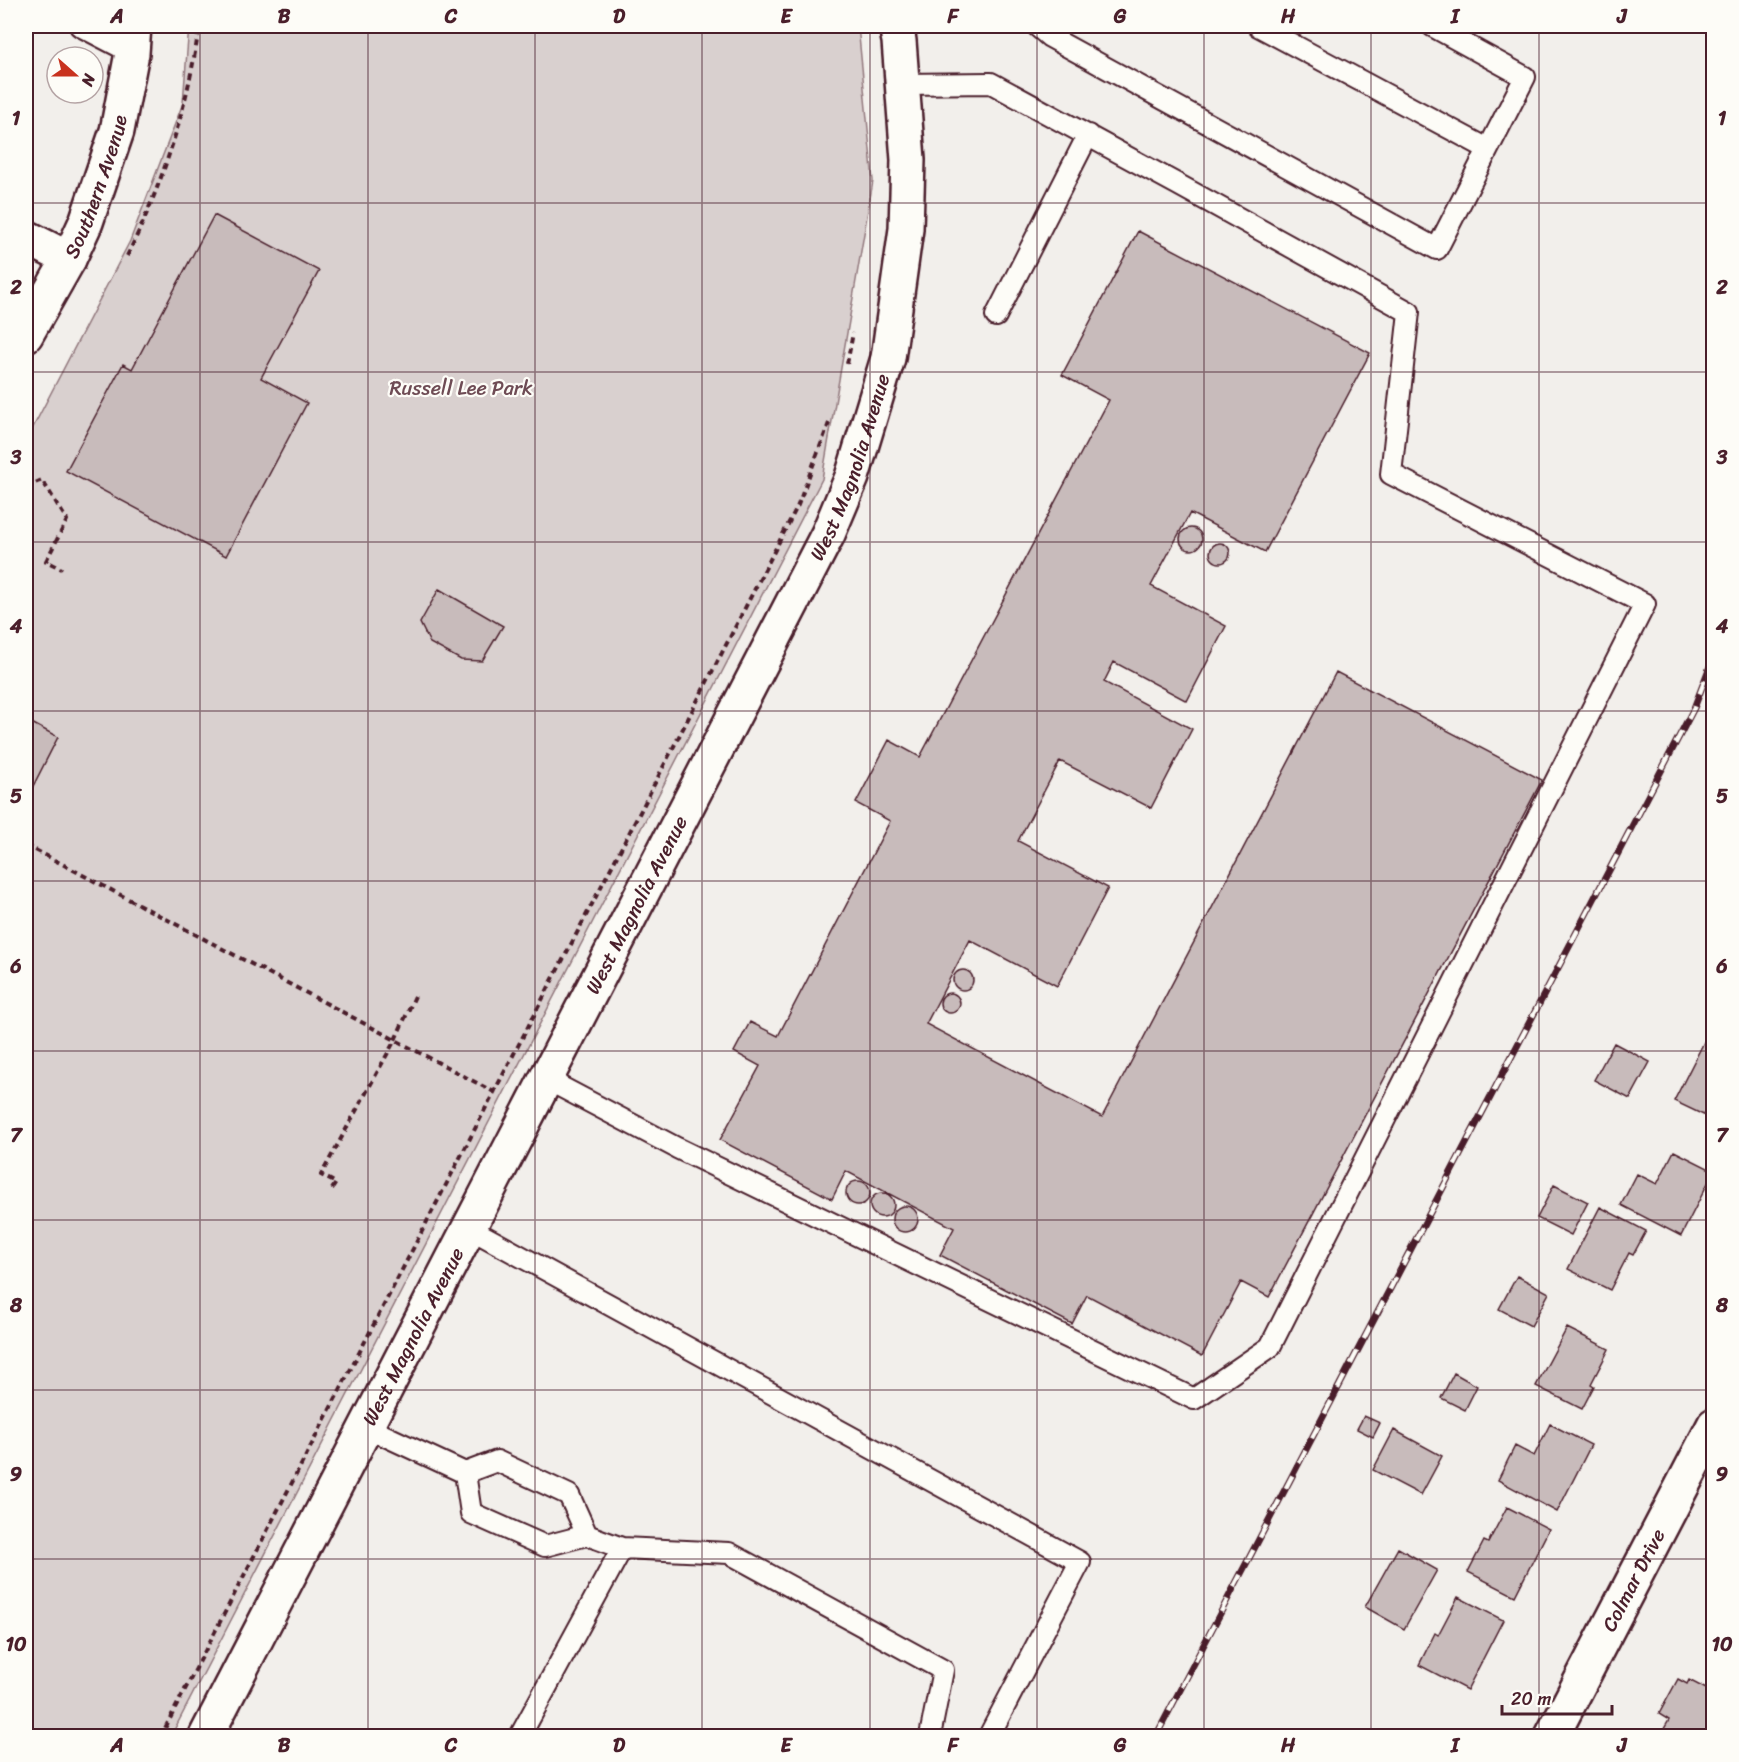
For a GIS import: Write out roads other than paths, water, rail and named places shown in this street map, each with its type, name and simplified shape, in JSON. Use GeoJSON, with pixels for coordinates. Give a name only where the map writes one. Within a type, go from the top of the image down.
{"type":"FeatureCollection","features":[{"type":"Feature","properties":{"kind":"street","name":"West Magnolia Avenue"},"geometry":{"type":"LineString","coordinates":[[206,1737],[828,534],[852,477],[888,358],[906,229],[908,160],[896,26]]}},
{"type":"Feature","properties":{"kind":"street","name":"Southern Avenue"},"geometry":{"type":"LineString","coordinates":[[26,334],[69,259],[86,222],[117,131],[133,39]]}},
{"type":"Feature","properties":{"kind":"street"},"geometry":{"type":"LineString","coordinates":[[26,237],[69,259]]}},
{"type":"Feature","properties":{"kind":"street","name":"Colmar Drive"},"geometry":{"type":"LineString","coordinates":[[1552,1737],[1713,1425]]}},
{"type":"Feature","properties":{"kind":"lane"},"geometry":{"type":"LineString","coordinates":[[80,26],[133,39]]}},
{"type":"Feature","properties":{"kind":"lane"},"geometry":{"type":"LineString","coordinates":[[1037,26],[1050,37],[1437,249],[1524,77],[1432,26]]}},
{"type":"Feature","properties":{"kind":"lane"},"geometry":{"type":"LineString","coordinates":[[1258,26],[1488,149]]}},
{"type":"Feature","properties":{"kind":"lane"},"geometry":{"type":"LineString","coordinates":[[546,1079],[677,1148],[1194,1399],[1270,1347],[1645,604],[1391,474],[1409,312],[991,83],[902,84]]}},
{"type":"Feature","properties":{"kind":"lane"},"geometry":{"type":"LineString","coordinates":[[996,316],[1088,135]]}},
{"type":"Feature","properties":{"kind":"lane"},"geometry":{"type":"LineString","coordinates":[[469,1228],[1080,1562],[989,1737]]}},
{"type":"Feature","properties":{"kind":"lane"},"geometry":{"type":"LineString","coordinates":[[366,1426],[465,1473],[497,1461],[568,1495],[587,1535]]}},
{"type":"Feature","properties":{"kind":"lane"},"geometry":{"type":"LineString","coordinates":[[465,1473],[471,1513],[545,1546],[587,1535],[622,1548],[729,1553],[944,1670],[930,1737]]}},
{"type":"Feature","properties":{"kind":"lane"},"geometry":{"type":"LineString","coordinates":[[520,1737],[622,1548]]}},
{"type":"Feature","properties":{"kind":"railway"},"geometry":{"type":"LineString","coordinates":[[1156,1736],[1694,708],[1714,656]]}},
{"type":"Feature","properties":{"kind":"park label","name":"Russell Lee Park"},"geometry":{"type":"Point","coordinates":[461,388]}}]}
